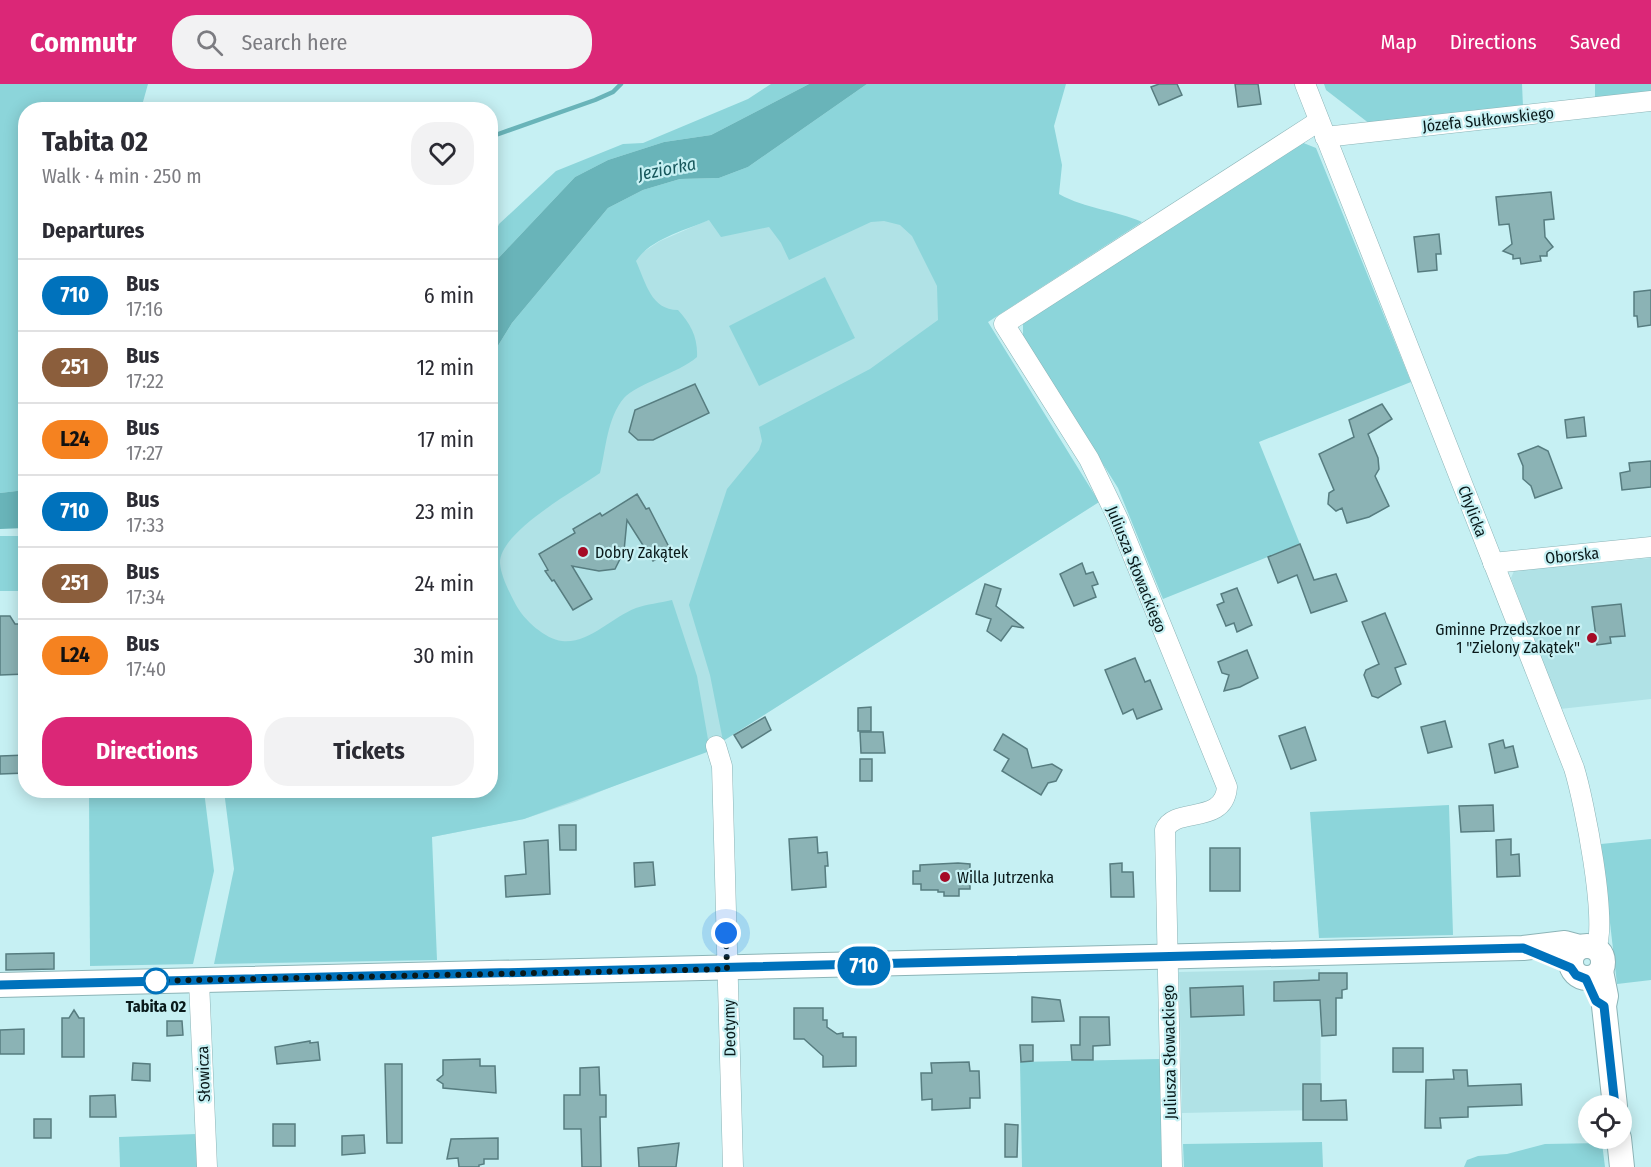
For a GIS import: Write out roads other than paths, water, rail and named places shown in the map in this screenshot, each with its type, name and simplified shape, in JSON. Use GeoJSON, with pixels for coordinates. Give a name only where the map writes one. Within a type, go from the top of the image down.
{"type":"FeatureCollection","features":[{"type":"Feature","properties":{"kind":"street","name":"Chylicka"},"geometry":{"type":"LineString","coordinates":[[1305,84],[1581,789],[1587,815],[1600,927],[1587,963],[1606,996],[1604,1006],[1614,1095]]}},
{"type":"Feature","properties":{"kind":"street","name":"Józefa Sułkowskiego"},"geometry":{"type":"LineString","coordinates":[[1322,129],[1651,101]]}},
{"type":"Feature","properties":{"kind":"street","name":"Juliusza Słowackiego"},"geometry":{"type":"LineString","coordinates":[[1172,1167],[1165,830],[1173,821],[1209,812],[1220,805],[1226,798],[1227,787],[1108,499],[1089,459],[1004,324],[1322,129]]}},
{"type":"Feature","properties":{"kind":"street","name":"Oborska"},"geometry":{"type":"LineString","coordinates":[[1493,563],[1651,547]]}},
{"type":"Feature","properties":{"kind":"street","name":"Deotymy"},"geometry":{"type":"LineString","coordinates":[[716,746],[722,765],[733,1167]]}},
{"type":"Feature","properties":{"kind":"street"},"geometry":{"type":"LineString","coordinates":[[0,985],[1523,948],[1587,963]]}},
{"type":"Feature","properties":{"kind":"street","name":"Słowicza"},"geometry":{"type":"LineString","coordinates":[[199,981],[207,1167]]}},
{"type":"Feature","properties":{"kind":"street"},"geometry":{"type":"LineString","coordinates":[[1620,1149],[1622,1167]]}},
{"type":"Feature","properties":{"kind":"water","name":"Jeziorka"},"geometry":{"type":"Polygon","coordinates":[[[809,84],[867,84],[748,167],[719,178],[680,179],[643,190],[608,208],[512,323],[498,346],[498,259],[575,177],[608,160],[664,142],[711,135],[809,84]]]}},
{"type":"Feature","properties":{"kind":"water"},"geometry":{"type":"Polygon","coordinates":[[[18,491],[18,528],[0,529],[0,493],[18,491]]]}},
{"type":"Feature","properties":{"kind":"waterway"},"geometry":{"type":"LineString","coordinates":[[498,134],[595,100],[613,92],[621,84]]}},
{"type":"Feature","properties":{"kind":"place","name":"Dobry Zakątek"},"geometry":{"type":"Point","coordinates":[583,552]}},
{"type":"Feature","properties":{"kind":"place","name":"Gminne Przedszkoe nr 1 \"Zielony Zakątek\""},"geometry":{"type":"Point","coordinates":[1592,638]}},
{"type":"Feature","properties":{"kind":"place","name":"Willa Jutrzenka"},"geometry":{"type":"Point","coordinates":[945,877]}},
{"type":"Feature","properties":{"kind":"place","name":"Tabita 02"},"geometry":{"type":"Point","coordinates":[156,981]}}]}
